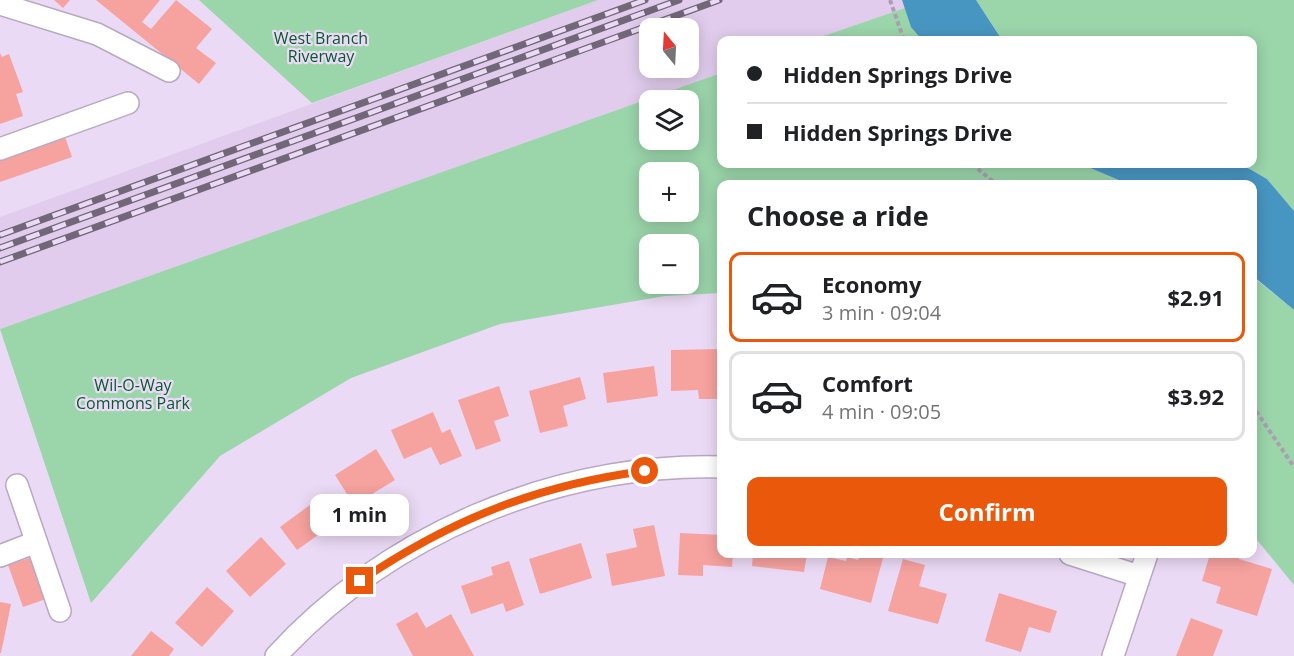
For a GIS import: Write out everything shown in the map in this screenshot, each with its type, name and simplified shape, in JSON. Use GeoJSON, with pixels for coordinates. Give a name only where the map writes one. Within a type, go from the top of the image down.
{"type":"FeatureCollection","features":[{"type":"Feature","properties":{"kind":"street"},"geometry":{"type":"LineString","coordinates":[[0,4],[97,34],[169,71]]}},
{"type":"Feature","properties":{"kind":"street"},"geometry":{"type":"LineString","coordinates":[[0,149],[128,103]]}},
{"type":"Feature","properties":{"kind":"street"},"geometry":{"type":"LineString","coordinates":[[276,656],[331,604],[387,563],[450,527],[507,502],[548,489],[609,476],[662,469],[717,467]]}},
{"type":"Feature","properties":{"kind":"street"},"geometry":{"type":"LineString","coordinates":[[17,485],[60,611]]}},
{"type":"Feature","properties":{"kind":"street"},"geometry":{"type":"LineString","coordinates":[[0,556],[36,542]]}},
{"type":"Feature","properties":{"kind":"street"},"geometry":{"type":"LineString","coordinates":[[1083,558],[1139,576]]}},
{"type":"Feature","properties":{"kind":"street"},"geometry":{"type":"LineString","coordinates":[[1113,656],[1146,558]]}},
{"type":"Feature","properties":{"kind":"path"},"geometry":{"type":"LineString","coordinates":[[890,0],[903,36]]}},
{"type":"Feature","properties":{"kind":"path"},"geometry":{"type":"LineString","coordinates":[[977,168],[991,180]]}},
{"type":"Feature","properties":{"kind":"path"},"geometry":{"type":"LineString","coordinates":[[1257,412],[1294,467]]}},
{"type":"Feature","properties":{"kind":"shaded area"},"geometry":{"type":"Polygon","coordinates":[[[598,0],[902,0],[905,8],[824,36],[717,36],[717,74],[673,90],[639,90],[639,102],[0,329],[0,217],[598,0]]]}},
{"type":"Feature","properties":{"kind":"green space","name":"West Branch Riverway"},"geometry":{"type":"Polygon","coordinates":[[[199,0],[598,0],[312,103],[199,0]]]}},
{"type":"Feature","properties":{"kind":"green space"},"geometry":{"type":"Polygon","coordinates":[[[976,0],[1294,0],[1294,211],[1267,179],[1248,168],[1257,168],[1257,36],[999,36],[976,0]]]}},
{"type":"Feature","properties":{"kind":"green space"},"geometry":{"type":"Polygon","coordinates":[[[905,8],[911,26],[919,36],[824,36],[905,8]]]}},
{"type":"Feature","properties":{"kind":"green space","name":"Wil-O-Way Commons Park"},"geometry":{"type":"Polygon","coordinates":[[[717,74],[717,168],[1090,168],[1119,180],[717,180],[717,293],[665,296],[500,324],[351,378],[220,456],[91,603],[0,329],[639,102],[639,150],[699,150],[699,90],[673,90],[717,74]]]}},
{"type":"Feature","properties":{"kind":"green space"},"geometry":{"type":"Polygon","coordinates":[[[1257,280],[1294,310],[1294,585],[1257,540],[1257,280]]]}},
{"type":"Feature","properties":{"kind":"water"},"geometry":{"type":"Polygon","coordinates":[[[902,0],[976,0],[999,36],[919,36],[911,27],[902,0]]]}},
{"type":"Feature","properties":{"kind":"water"},"geometry":{"type":"Polygon","coordinates":[[[1090,168],[1248,168],[1267,179],[1294,211],[1294,310],[1257,279],[1257,180],[1119,180],[1090,168]]]}},
{"type":"Feature","properties":{"kind":"building"},"geometry":{"type":"Polygon","coordinates":[[[54,0],[70,0],[63,8],[54,0]]]}},
{"type":"Feature","properties":{"kind":"building"},"geometry":{"type":"Polygon","coordinates":[[[96,0],[160,0],[142,22],[151,29],[176,0],[212,29],[196,48],[216,63],[199,84],[96,0]]]}},
{"type":"Feature","properties":{"kind":"building"},"geometry":{"type":"Polygon","coordinates":[[[0,53],[2,57],[9,54],[23,92],[16,94],[23,116],[0,124],[0,53]]]}},
{"type":"Feature","properties":{"kind":"building"},"geometry":{"type":"Polygon","coordinates":[[[64,134],[72,157],[0,182],[0,157],[64,134]]]}},
{"type":"Feature","properties":{"kind":"building"},"geometry":{"type":"Polygon","coordinates":[[[717,349],[717,399],[699,399],[698,390],[671,391],[671,350],[717,349]]]}},
{"type":"Feature","properties":{"kind":"building"},"geometry":{"type":"Polygon","coordinates":[[[654,366],[658,396],[607,403],[603,373],[654,366]]]}},
{"type":"Feature","properties":{"kind":"building"},"geometry":{"type":"Polygon","coordinates":[[[580,377],[586,399],[563,406],[568,426],[540,433],[529,391],[580,377]]]}},
{"type":"Feature","properties":{"kind":"building"},"geometry":{"type":"Polygon","coordinates":[[[499,386],[509,416],[494,421],[501,441],[476,450],[458,400],[499,386]]]}},
{"type":"Feature","properties":{"kind":"building"},"geometry":{"type":"Polygon","coordinates":[[[433,412],[442,433],[450,429],[462,456],[440,465],[431,447],[404,459],[391,430],[433,412]]]}},
{"type":"Feature","properties":{"kind":"building"},"geometry":{"type":"Polygon","coordinates":[[[376,449],[395,480],[354,505],[335,475],[376,449]]]}},
{"type":"Feature","properties":{"kind":"building"},"geometry":{"type":"Polygon","coordinates":[[[322,496],[339,520],[297,550],[280,527],[322,496]]]}},
{"type":"Feature","properties":{"kind":"building"},"geometry":{"type":"Polygon","coordinates":[[[654,525],[665,576],[612,586],[606,554],[637,547],[633,529],[654,525]]]}},
{"type":"Feature","properties":{"kind":"building"},"geometry":{"type":"Polygon","coordinates":[[[680,533],[717,535],[717,558],[733,558],[732,567],[703,565],[703,576],[678,575],[680,533]]]}},
{"type":"Feature","properties":{"kind":"building"},"geometry":{"type":"Polygon","coordinates":[[[261,537],[286,564],[250,597],[226,571],[261,537]]]}},
{"type":"Feature","properties":{"kind":"building"},"geometry":{"type":"Polygon","coordinates":[[[581,543],[592,578],[540,594],[529,559],[581,543]]]}},
{"type":"Feature","properties":{"kind":"building"},"geometry":{"type":"Polygon","coordinates":[[[32,557],[46,599],[23,607],[8,565],[32,557]]]}},
{"type":"Feature","properties":{"kind":"building"},"geometry":{"type":"Polygon","coordinates":[[[753,558],[806,558],[804,572],[752,566],[753,558]]]}},
{"type":"Feature","properties":{"kind":"building"},"geometry":{"type":"Polygon","coordinates":[[[828,558],[858,560],[859,558],[883,558],[871,603],[820,589],[828,558]]]}},
{"type":"Feature","properties":{"kind":"building"},"geometry":{"type":"Polygon","coordinates":[[[1209,558],[1239,558],[1272,569],[1257,616],[1216,603],[1221,587],[1202,581],[1209,558]]]}},
{"type":"Feature","properties":{"kind":"building"},"geometry":{"type":"Polygon","coordinates":[[[903,559],[925,565],[919,586],[947,594],[938,624],[888,611],[903,559]]]}},
{"type":"Feature","properties":{"kind":"building"},"geometry":{"type":"Polygon","coordinates":[[[509,561],[524,605],[506,612],[503,603],[471,614],[461,586],[493,575],[491,567],[509,561]]]}},
{"type":"Feature","properties":{"kind":"building"},"geometry":{"type":"Polygon","coordinates":[[[207,587],[234,611],[202,647],[175,623],[207,587]]]}},
{"type":"Feature","properties":{"kind":"building"},"geometry":{"type":"Polygon","coordinates":[[[999,593],[1057,611],[1050,633],[1029,627],[1021,652],[985,641],[999,593]]]}},
{"type":"Feature","properties":{"kind":"building"},"geometry":{"type":"Polygon","coordinates":[[[0,602],[11,604],[1,653],[0,653],[0,602]]]}},
{"type":"Feature","properties":{"kind":"building"},"geometry":{"type":"Polygon","coordinates":[[[417,612],[426,628],[451,614],[474,656],[413,656],[396,624],[417,612]]]}},
{"type":"Feature","properties":{"kind":"building"},"geometry":{"type":"Polygon","coordinates":[[[1191,618],[1223,630],[1213,656],[1176,656],[1191,618]]]}},
{"type":"Feature","properties":{"kind":"building"},"geometry":{"type":"Polygon","coordinates":[[[151,631],[174,649],[169,656],[131,656],[151,631]]]}},
{"type":"Feature","properties":{"kind":"railway"},"geometry":{"type":"LineString","coordinates":[[0,235],[645,0]]}},
{"type":"Feature","properties":{"kind":"railway"},"geometry":{"type":"LineString","coordinates":[[0,248],[679,0]]}},
{"type":"Feature","properties":{"kind":"railway"},"geometry":{"type":"LineString","coordinates":[[0,262],[719,0]]}},
{"type":"Feature","properties":{"kind":"route"},"geometry":{"type":"LineString","coordinates":[[360,581],[450,527],[507,502],[548,489],[645,471]]}}]}
